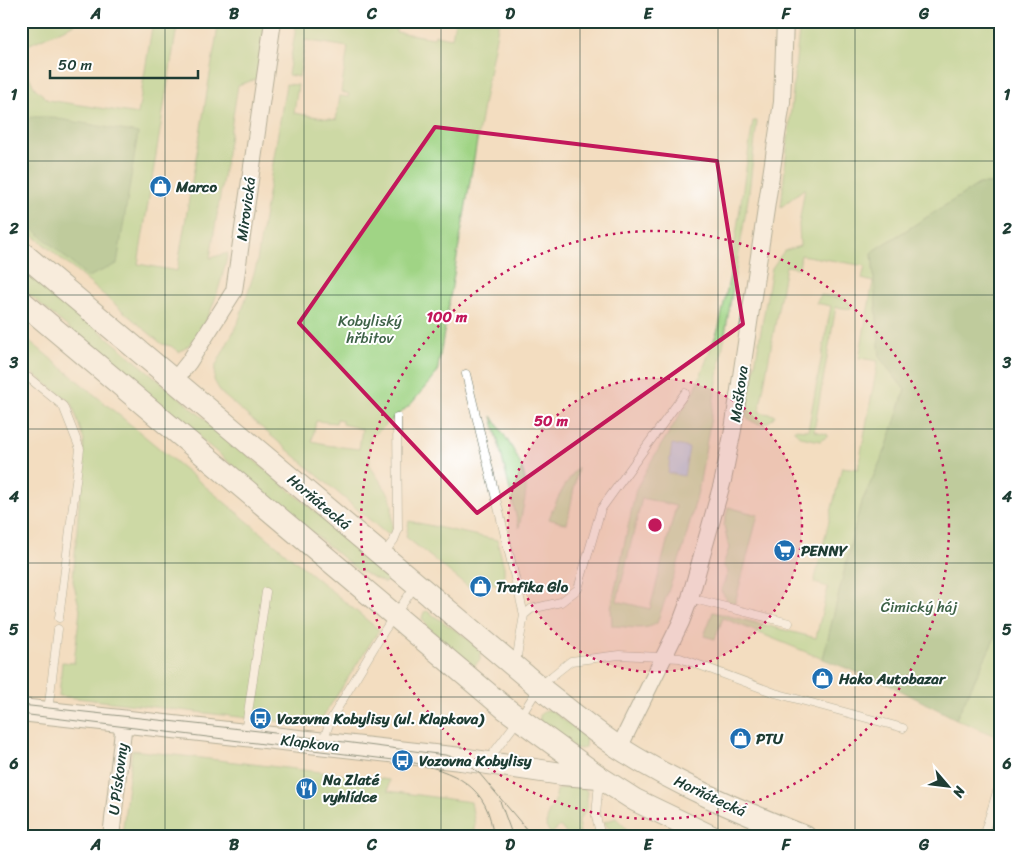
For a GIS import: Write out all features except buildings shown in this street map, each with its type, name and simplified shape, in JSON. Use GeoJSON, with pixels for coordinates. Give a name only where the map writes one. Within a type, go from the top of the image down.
{"type":"FeatureCollection","features":[{"type":"Feature","properties":{"kind":"main road","name":"Horňátecká"},"geometry":{"type":"LineString","coordinates":[[21,252],[539,687],[619,748],[654,769],[711,798],[805,837]]}},
{"type":"Feature","properties":{"kind":"main road"},"geometry":{"type":"LineString","coordinates":[[21,301],[519,719],[599,777],[636,800],[712,837]]}},
{"type":"Feature","properties":{"kind":"main road","name":"Klapkova"},"geometry":{"type":"LineString","coordinates":[[21,710],[486,762],[562,774],[599,777]]}},
{"type":"Feature","properties":{"kind":"main road"},"geometry":{"type":"LineString","coordinates":[[599,777],[619,748]]}},
{"type":"Feature","properties":{"kind":"street","name":"Mirovická"},"geometry":{"type":"LineString","coordinates":[[174,381],[189,362],[234,291],[273,21]]}},
{"type":"Feature","properties":{"kind":"street","name":"Maškova"},"geometry":{"type":"LineString","coordinates":[[619,748],[682,622],[723,480],[733,430],[782,102],[785,21]]}},
{"type":"Feature","properties":{"kind":"street","name":"U Pískovny"},"geometry":{"type":"LineString","coordinates":[[110,837],[124,722]]}},
{"type":"Feature","properties":{"kind":"lane"},"geometry":{"type":"LineString","coordinates":[[466,374],[524,615],[515,667]]}},
{"type":"Feature","properties":{"kind":"lane"},"geometry":{"type":"LineString","coordinates":[[21,377],[29,378],[63,406],[80,449],[59,618]]}},
{"type":"Feature","properties":{"kind":"lane"},"geometry":{"type":"LineString","coordinates":[[524,615],[531,609],[561,602],[578,589],[601,510],[685,393]]}},
{"type":"Feature","properties":{"kind":"lane"},"geometry":{"type":"LineString","coordinates":[[382,556],[394,540],[398,530],[397,417]]}},
{"type":"Feature","properties":{"kind":"lane"},"geometry":{"type":"LineString","coordinates":[[322,745],[331,719],[395,614],[416,584]]}},
{"type":"Feature","properties":{"kind":"lane"},"geometry":{"type":"LineString","coordinates":[[245,736],[266,592]]}},
{"type":"Feature","properties":{"kind":"lane"},"geometry":{"type":"LineString","coordinates":[[690,598],[789,623]]}},
{"type":"Feature","properties":{"kind":"lane"},"geometry":{"type":"LineString","coordinates":[[47,713],[58,629]]}},
{"type":"Feature","properties":{"kind":"lane"},"geometry":{"type":"LineString","coordinates":[[486,762],[519,719],[539,687],[571,661],[619,655],[680,658],[775,693],[903,728]]}},
{"type":"Feature","properties":{"kind":"lane"},"geometry":{"type":"LineString","coordinates":[[599,777],[596,816],[601,837]]}},
{"type":"Feature","properties":{"kind":"lane"},"geometry":{"type":"LineString","coordinates":[[983,837],[998,792],[1000,793]]}},
{"type":"Feature","properties":{"kind":"highlighted area"},"geometry":{"type":"Polygon","coordinates":[[[435,127],[717,161],[743,324],[477,513],[299,323],[435,127]]]}},
{"type":"Feature","properties":{"kind":"green space"},"geometry":{"type":"Polygon","coordinates":[[[21,21],[74,21],[75,24],[21,48],[21,21]]]}},
{"type":"Feature","properties":{"kind":"green space"},"geometry":{"type":"Polygon","coordinates":[[[153,21],[178,21],[138,264],[177,271],[219,21],[267,21],[257,79],[238,85],[210,258],[228,253],[212,308],[198,334],[189,345],[179,352],[171,346],[162,344],[21,225],[21,59],[34,87],[48,100],[138,114],[153,21]]]}},
{"type":"Feature","properties":{"kind":"green space","name":"Kobyliský hřbitov"},"geometry":{"type":"Polygon","coordinates":[[[297,21],[379,21],[379,26],[396,28],[396,32],[434,38],[435,35],[452,38],[455,21],[499,21],[437,373],[411,404],[369,439],[370,466],[390,496],[392,505],[392,532],[388,534],[221,393],[214,380],[215,367],[238,323],[256,267],[286,84],[298,85],[294,113],[336,120],[340,96],[348,97],[349,94],[341,92],[348,47],[305,40],[299,77],[288,75],[297,21]],[[337,419],[336,423],[316,421],[312,441],[325,445],[359,449],[362,429],[342,424],[342,420],[337,419]]]}},
{"type":"Feature","properties":{"kind":"green space"},"geometry":{"type":"Polygon","coordinates":[[[800,21],[1000,21],[1000,143],[992,151],[1000,177],[1000,184],[979,184],[872,252],[880,358],[905,390],[886,449],[860,506],[823,659],[723,618],[715,639],[704,636],[713,612],[816,638],[828,587],[814,583],[842,467],[858,469],[878,361],[859,358],[873,282],[862,279],[865,266],[801,255],[799,268],[786,266],[759,412],[775,415],[769,422],[761,424],[753,422],[746,416],[772,268],[784,251],[800,246],[799,224],[805,188],[781,207],[800,21]]]}},
{"type":"Feature","properties":{"kind":"green space"},"geometry":{"type":"Polygon","coordinates":[[[31,117],[48,117],[138,133],[117,264],[88,277],[21,218],[21,128],[31,117]]]}},
{"type":"Feature","properties":{"kind":"green space"},"geometry":{"type":"Polygon","coordinates":[[[753,121],[757,121],[749,193],[699,487],[683,549],[657,623],[641,628],[612,626],[611,608],[636,489],[695,390],[719,327],[730,275],[753,121]],[[642,498],[617,601],[650,609],[676,506],[642,498]]]}},
{"type":"Feature","properties":{"kind":"green space","name":"Čimický háj"},"geometry":{"type":"Polygon","coordinates":[[[979,184],[1000,184],[1000,627],[956,719],[892,686],[823,659],[860,506],[886,449],[905,390],[880,358],[872,252],[979,184]]]}},
{"type":"Feature","properties":{"kind":"green space"},"geometry":{"type":"Polygon","coordinates":[[[21,265],[391,575],[385,583],[356,569],[21,288],[21,265]]]}},
{"type":"Feature","properties":{"kind":"green space"},"geometry":{"type":"Polygon","coordinates":[[[821,295],[846,299],[851,309],[836,307],[814,431],[827,434],[828,436],[820,441],[801,437],[794,429],[808,430],[831,306],[816,303],[821,295]]]}},
{"type":"Feature","properties":{"kind":"green space"},"geometry":{"type":"Polygon","coordinates":[[[21,334],[379,630],[317,726],[59,696],[62,662],[74,663],[80,610],[73,581],[84,441],[72,403],[31,372],[21,369],[21,334]]]}},
{"type":"Feature","properties":{"kind":"green space"},"geometry":{"type":"Polygon","coordinates":[[[492,416],[514,451],[523,470],[526,490],[519,528],[492,416]]]}},
{"type":"Feature","properties":{"kind":"green space"},"geometry":{"type":"Polygon","coordinates":[[[578,467],[567,524],[549,519],[561,492],[578,467]]]}},
{"type":"Feature","properties":{"kind":"green space"},"geometry":{"type":"Polygon","coordinates":[[[728,507],[758,515],[735,603],[728,601],[721,591],[728,571],[723,565],[729,548],[724,525],[728,507]]]}},
{"type":"Feature","properties":{"kind":"green space"},"geometry":{"type":"Polygon","coordinates":[[[409,521],[497,540],[504,567],[504,576],[498,587],[482,574],[471,589],[406,537],[409,521]]]}},
{"type":"Feature","properties":{"kind":"green space"},"geometry":{"type":"Polygon","coordinates":[[[427,611],[467,638],[481,651],[480,660],[473,667],[428,628],[422,618],[424,612],[427,611]]]}},
{"type":"Feature","properties":{"kind":"green space"},"geometry":{"type":"Polygon","coordinates":[[[1000,627],[1000,738],[956,719],[1000,627]]]}},
{"type":"Feature","properties":{"kind":"green space"},"geometry":{"type":"Polygon","coordinates":[[[551,710],[586,737],[585,747],[581,749],[575,748],[540,722],[541,714],[551,710]]]}},
{"type":"Feature","properties":{"kind":"green space"},"geometry":{"type":"Polygon","coordinates":[[[132,750],[389,780],[388,791],[471,802],[475,825],[472,837],[122,837],[132,750]]]}},
{"type":"Feature","properties":{"kind":"green space"},"geometry":{"type":"Polygon","coordinates":[[[580,785],[587,791],[587,808],[579,820],[580,837],[569,837],[560,826],[551,834],[546,827],[548,814],[555,801],[557,790],[580,785]]]}},
{"type":"Feature","properties":{"kind":"green space"},"geometry":{"type":"Polygon","coordinates":[[[616,818],[629,831],[641,837],[624,836],[615,833],[607,827],[604,822],[616,818]]]}},
{"type":"Feature","properties":{"kind":"water"},"geometry":{"type":"Polygon","coordinates":[[[672,444],[689,448],[684,476],[668,473],[672,444]]]}},
{"type":"Feature","properties":{"kind":"tram line"},"geometry":{"type":"LineString","coordinates":[[21,705],[259,731],[445,755],[461,759],[479,773],[533,837]]}},
{"type":"Feature","properties":{"kind":"tram line"},"geometry":{"type":"LineString","coordinates":[[21,714],[410,762],[426,766],[454,776],[466,783],[477,793],[485,805],[493,837]]}},
{"type":"Feature","properties":{"kind":"tram line"},"geometry":{"type":"LineString","coordinates":[[500,801],[513,837]]}},
{"type":"Feature","properties":{"kind":"place","name":"Marco"},"geometry":{"type":"Point","coordinates":[160,187]}},
{"type":"Feature","properties":{"kind":"place","name":"PENNY"},"geometry":{"type":"Point","coordinates":[785,551]}},
{"type":"Feature","properties":{"kind":"place","name":"Trafika Glo"},"geometry":{"type":"Point","coordinates":[480,587]}},
{"type":"Feature","properties":{"kind":"place","name":"Hako Autobazar"},"geometry":{"type":"Point","coordinates":[823,679]}},
{"type":"Feature","properties":{"kind":"place","name":"Vozovna Kobylisy (ul. Klapkova)"},"geometry":{"type":"Point","coordinates":[261,719]}},
{"type":"Feature","properties":{"kind":"place","name":"PTU"},"geometry":{"type":"Point","coordinates":[740,739]}},
{"type":"Feature","properties":{"kind":"place","name":"Vozovna Kobylisy"},"geometry":{"type":"Point","coordinates":[403,761]}},
{"type":"Feature","properties":{"kind":"place","name":"Na Zlaté vyhlídce"},"geometry":{"type":"Point","coordinates":[307,789]}}]}
